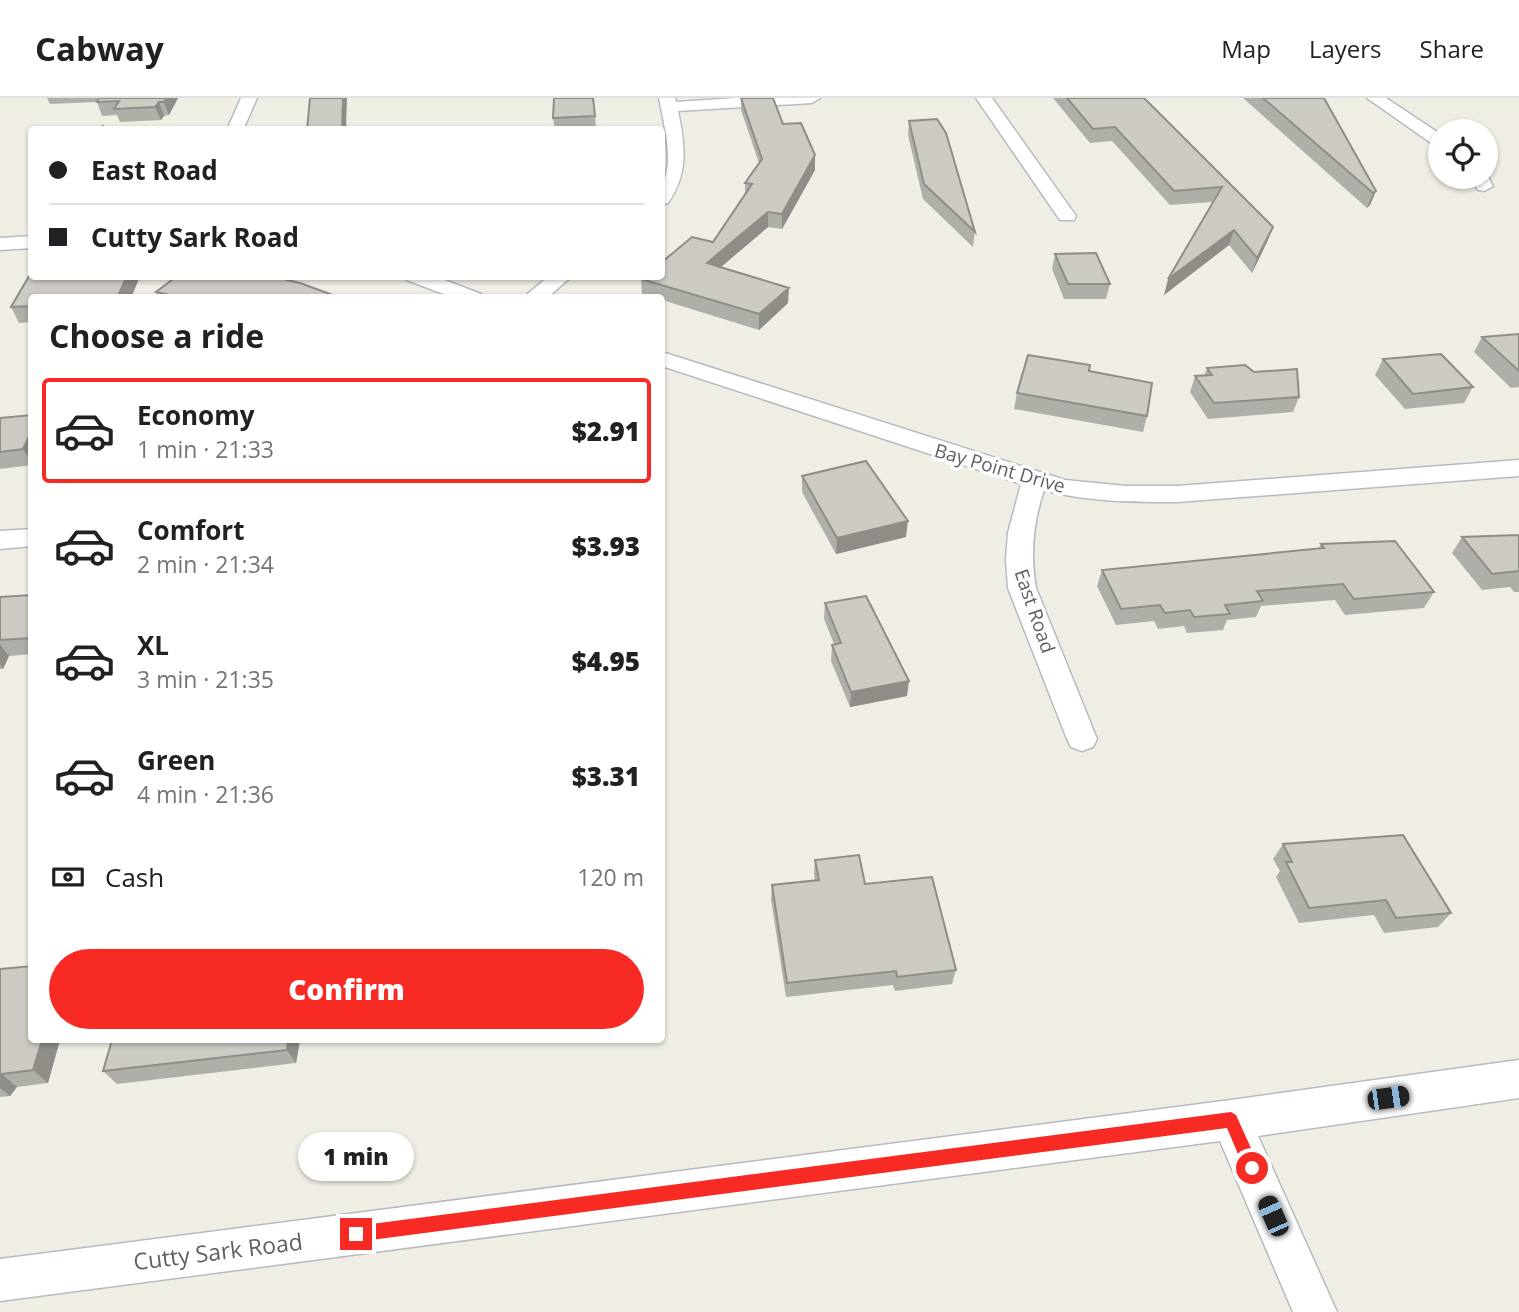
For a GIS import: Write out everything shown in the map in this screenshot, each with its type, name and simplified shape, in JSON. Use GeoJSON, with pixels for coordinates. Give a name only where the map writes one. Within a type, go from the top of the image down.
{"type":"FeatureCollection","features":[{"type":"Feature","properties":{"kind":"street"},"geometry":{"type":"LineString","coordinates":[[237,126],[249,98]]}},
{"type":"Feature","properties":{"kind":"street"},"geometry":{"type":"LineString","coordinates":[[665,194],[675,177],[677,163],[668,103],[812,98]]}},
{"type":"Feature","properties":{"kind":"street"},"geometry":{"type":"LineString","coordinates":[[984,98],[1067,216]]}},
{"type":"Feature","properties":{"kind":"street"},"geometry":{"type":"LineString","coordinates":[[1375,98],[1428,133]]}},
{"type":"Feature","properties":{"kind":"street"},"geometry":{"type":"LineString","coordinates":[[0,244],[28,242]]}},
{"type":"Feature","properties":{"kind":"street"},"geometry":{"type":"LineString","coordinates":[[425,280],[463,294]]}},
{"type":"Feature","properties":{"kind":"street"},"geometry":{"type":"LineString","coordinates":[[538,294],[557,280]]}},
{"type":"Feature","properties":{"kind":"street","name":"Bay Point Drive"},"geometry":{"type":"LineString","coordinates":[[665,360],[1064,488],[1114,493],[1177,494],[1519,468]]}},
{"type":"Feature","properties":{"kind":"street","name":"East Road"},"geometry":{"type":"LineString","coordinates":[[1035,480],[1023,512],[1018,562],[1023,588],[1082,738]]}},
{"type":"Feature","properties":{"kind":"street"},"geometry":{"type":"LineString","coordinates":[[0,540],[28,537]]}},
{"type":"Feature","properties":{"kind":"street","name":"Cutty Sark Road"},"geometry":{"type":"LineString","coordinates":[[0,1280],[1231,1120],[1519,1079]]}},
{"type":"Feature","properties":{"kind":"street"},"geometry":{"type":"LineString","coordinates":[[1231,1120],[1315,1312]]}},
{"type":"Feature","properties":{"kind":"building"},"geometry":{"type":"Polygon","coordinates":[[[99,98],[166,98],[155,107],[114,109],[119,101],[97,102],[99,98]]]}},
{"type":"Feature","properties":{"kind":"building"},"geometry":{"type":"Polygon","coordinates":[[[310,98],[343,98],[342,126],[307,126],[310,98]]]}},
{"type":"Feature","properties":{"kind":"building"},"geometry":{"type":"Polygon","coordinates":[[[554,98],[593,98],[595,116],[553,118],[554,98]]]}},
{"type":"Feature","properties":{"kind":"building"},"geometry":{"type":"Polygon","coordinates":[[[741,98],[773,98],[783,124],[801,123],[815,155],[782,214],[768,212],[707,263],[789,288],[759,314],[644,280],[665,280],[665,260],[692,237],[713,242],[752,184],[745,183],[762,159],[741,98]]]}},
{"type":"Feature","properties":{"kind":"building"},"geometry":{"type":"Polygon","coordinates":[[[1067,98],[1144,98],[1273,227],[1257,258],[1234,230],[1168,279],[1222,187],[1174,191],[1115,127],[1093,129],[1067,98]]]}},
{"type":"Feature","properties":{"kind":"building"},"geometry":{"type":"Polygon","coordinates":[[[1263,98],[1324,98],[1376,191],[1373,193],[1263,98]]]}},
{"type":"Feature","properties":{"kind":"building"},"geometry":{"type":"Polygon","coordinates":[[[937,119],[946,133],[975,232],[924,184],[909,121],[937,119]]]}},
{"type":"Feature","properties":{"kind":"building"},"geometry":{"type":"Polygon","coordinates":[[[1096,253],[1110,284],[1068,284],[1055,254],[1096,253]]]}},
{"type":"Feature","properties":{"kind":"building"},"geometry":{"type":"Polygon","coordinates":[[[28,278],[28,280],[125,280],[119,294],[28,294],[28,306],[11,307],[28,278]]]}},
{"type":"Feature","properties":{"kind":"building"},"geometry":{"type":"Polygon","coordinates":[[[172,280],[287,280],[330,294],[165,294],[156,292],[172,280]]]}},
{"type":"Feature","properties":{"kind":"building"},"geometry":{"type":"Polygon","coordinates":[[[1519,334],[1519,371],[1482,337],[1519,334]]]}},
{"type":"Feature","properties":{"kind":"building"},"geometry":{"type":"Polygon","coordinates":[[[1441,354],[1473,387],[1413,394],[1383,359],[1441,354]]]}},
{"type":"Feature","properties":{"kind":"building"},"geometry":{"type":"Polygon","coordinates":[[[1028,355],[1090,365],[1089,371],[1152,383],[1147,416],[1017,393],[1028,355]]]}},
{"type":"Feature","properties":{"kind":"building"},"geometry":{"type":"Polygon","coordinates":[[[1245,365],[1254,372],[1297,369],[1299,397],[1214,403],[1195,376],[1212,375],[1207,368],[1245,365]]]}},
{"type":"Feature","properties":{"kind":"building"},"geometry":{"type":"Polygon","coordinates":[[[28,415],[28,438],[23,449],[0,452],[0,418],[28,415]]]}},
{"type":"Feature","properties":{"kind":"building"},"geometry":{"type":"Polygon","coordinates":[[[866,461],[908,521],[837,538],[802,476],[866,461]]]}},
{"type":"Feature","properties":{"kind":"building"},"geometry":{"type":"Polygon","coordinates":[[[1519,535],[1519,571],[1492,574],[1462,537],[1519,535]]]}},
{"type":"Feature","properties":{"kind":"building"},"geometry":{"type":"Polygon","coordinates":[[[1395,541],[1434,592],[1354,599],[1343,584],[1257,591],[1263,601],[1225,605],[1230,614],[1194,617],[1190,610],[1165,613],[1160,605],[1121,609],[1102,570],[1324,548],[1321,544],[1395,541]]]}},
{"type":"Feature","properties":{"kind":"building"},"geometry":{"type":"Polygon","coordinates":[[[28,595],[28,638],[0,640],[0,597],[28,595]]]}},
{"type":"Feature","properties":{"kind":"building"},"geometry":{"type":"Polygon","coordinates":[[[866,596],[909,681],[851,692],[832,645],[841,643],[825,603],[866,596]]]}},
{"type":"Feature","properties":{"kind":"building"},"geometry":{"type":"Polygon","coordinates":[[[1403,835],[1451,913],[1396,918],[1386,900],[1309,908],[1286,862],[1292,862],[1283,844],[1403,835]]]}},
{"type":"Feature","properties":{"kind":"building"},"geometry":{"type":"Polygon","coordinates":[[[859,855],[865,884],[932,877],[956,970],[897,977],[896,971],[787,983],[772,885],[819,880],[815,860],[859,855]]]}},
{"type":"Feature","properties":{"kind":"building"},"geometry":{"type":"Polygon","coordinates":[[[28,966],[28,1043],[41,1043],[33,1070],[2,1074],[0,1077],[0,969],[28,966]]]}},
{"type":"Feature","properties":{"kind":"building"},"geometry":{"type":"Polygon","coordinates":[[[111,1043],[288,1043],[287,1050],[103,1071],[111,1043]]]}},
{"type":"Feature","properties":{"kind":"route"},"geometry":{"type":"LineString","coordinates":[[356,1234],[1231,1120],[1252,1168]]}}]}
